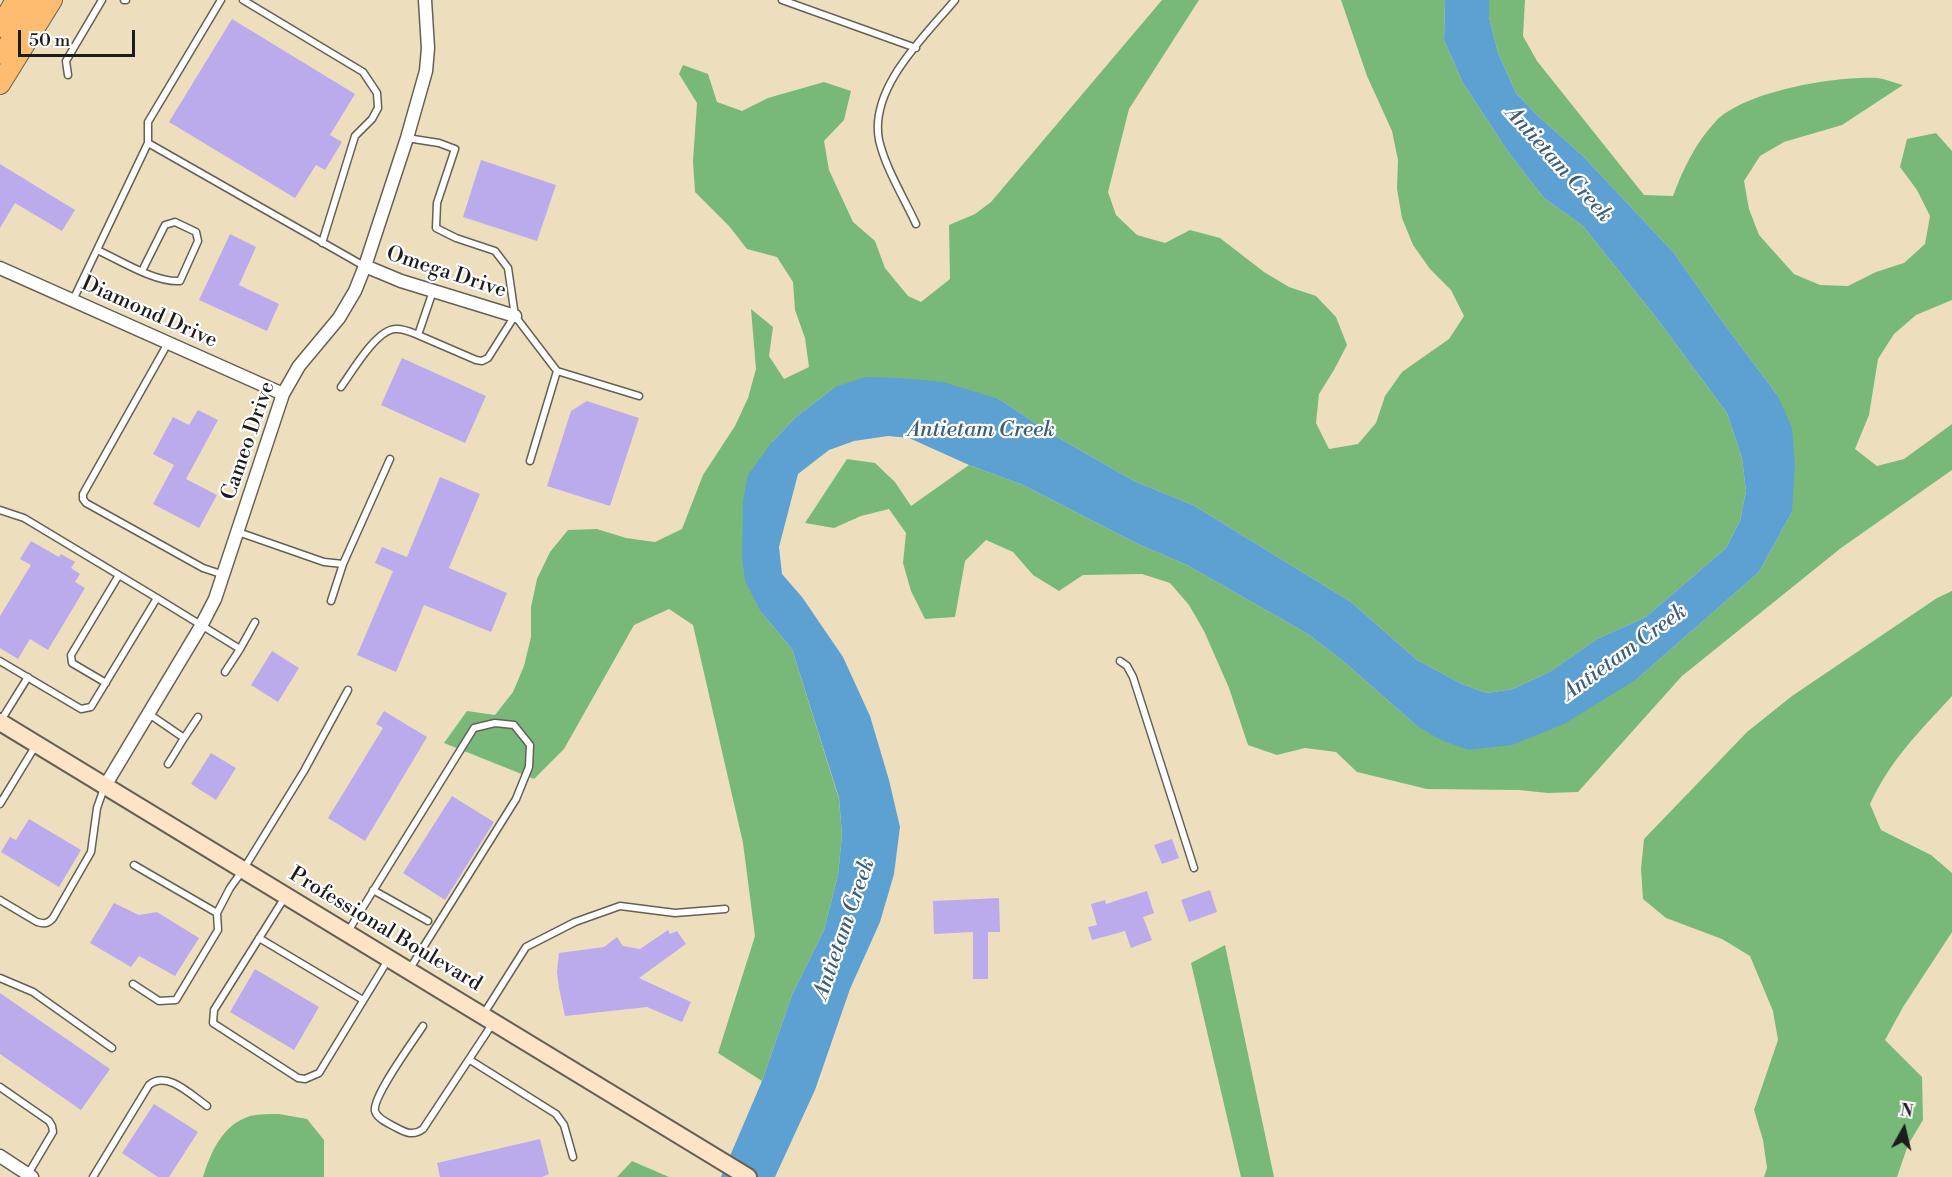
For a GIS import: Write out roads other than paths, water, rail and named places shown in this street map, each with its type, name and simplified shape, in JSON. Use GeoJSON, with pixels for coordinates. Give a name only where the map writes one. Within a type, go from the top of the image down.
{"type":"FeatureCollection","features":[{"type":"Feature","properties":{"kind":"main road"},"geometry":{"type":"LineString","coordinates":[[0,27],[16,0]]}},
{"type":"Feature","properties":{"kind":"main road"},"geometry":{"type":"LineString","coordinates":[[0,77],[3,55],[35,0]]}},
{"type":"Feature","properties":{"kind":"main road"},"geometry":{"type":"LineString","coordinates":[[0,84],[52,0]]}},
{"type":"Feature","properties":{"kind":"street","name":"Cameo Drive"},"geometry":{"type":"LineString","coordinates":[[105,786],[215,599],[283,394],[298,366],[339,318],[355,291],[407,138],[426,71],[428,48],[425,0]]}},
{"type":"Feature","properties":{"kind":"street","name":"Omega Drive"},"geometry":{"type":"LineString","coordinates":[[365,266],[433,291],[515,316]]}},
{"type":"Feature","properties":{"kind":"street","name":"Diamond Drive"},"geometry":{"type":"LineString","coordinates":[[0,268],[283,394]]}},
{"type":"Feature","properties":{"kind":"street","name":"Professional Boulevard"},"geometry":{"type":"LineString","coordinates":[[0,722],[747,1177]]}},
{"type":"Feature","properties":{"kind":"street"},"geometry":{"type":"LineString","coordinates":[[0,1156],[30,1175]]}},
{"type":"Feature","properties":{"kind":"lane"},"geometry":{"type":"LineString","coordinates":[[68,75],[66,62],[102,0]]}},
{"type":"Feature","properties":{"kind":"lane"},"geometry":{"type":"LineString","coordinates":[[73,300],[148,143],[148,122],[222,0]]}},
{"type":"Feature","properties":{"kind":"lane"},"geometry":{"type":"LineString","coordinates":[[243,0],[363,72],[377,93],[378,108],[372,119],[355,135],[322,243]]}},
{"type":"Feature","properties":{"kind":"lane"},"geometry":{"type":"LineString","coordinates":[[782,0],[916,48]]}},
{"type":"Feature","properties":{"kind":"lane"},"geometry":{"type":"LineString","coordinates":[[916,224],[884,156],[879,139],[881,103],[886,89],[955,0]]}},
{"type":"Feature","properties":{"kind":"lane"},"geometry":{"type":"LineString","coordinates":[[407,138],[439,143],[455,149],[437,203],[436,228],[495,252],[508,267],[515,316],[557,371],[639,396]]}},
{"type":"Feature","properties":{"kind":"lane"},"geometry":{"type":"LineString","coordinates":[[148,143],[365,266]]}},
{"type":"Feature","properties":{"kind":"lane"},"geometry":{"type":"LineString","coordinates":[[97,250],[167,282],[180,281],[198,241],[196,232],[175,222],[165,225],[142,270]]}},
{"type":"Feature","properties":{"kind":"lane"},"geometry":{"type":"LineString","coordinates":[[418,334],[433,291]]}},
{"type":"Feature","properties":{"kind":"lane"},"geometry":{"type":"LineString","coordinates":[[341,387],[376,340],[385,332],[394,329],[418,334],[482,361],[488,358],[515,316]]}},
{"type":"Feature","properties":{"kind":"lane"},"geometry":{"type":"LineString","coordinates":[[168,343],[83,494],[83,499],[86,503],[203,568],[224,575]]}},
{"type":"Feature","properties":{"kind":"lane"},"geometry":{"type":"LineString","coordinates":[[530,461],[557,371]]}},
{"type":"Feature","properties":{"kind":"lane"},"geometry":{"type":"LineString","coordinates":[[331,601],[343,564],[390,459]]}},
{"type":"Feature","properties":{"kind":"lane"},"geometry":{"type":"LineString","coordinates":[[0,510],[24,518],[240,649]]}},
{"type":"Feature","properties":{"kind":"lane"},"geometry":{"type":"LineString","coordinates":[[238,532],[324,562],[343,564]]}},
{"type":"Feature","properties":{"kind":"lane"},"geometry":{"type":"LineString","coordinates":[[105,683],[72,663],[71,655],[119,575]]}},
{"type":"Feature","properties":{"kind":"lane"},"geometry":{"type":"LineString","coordinates":[[0,661],[81,709],[91,706],[157,598]]}},
{"type":"Feature","properties":{"kind":"lane"},"geometry":{"type":"LineString","coordinates":[[225,672],[255,622]]}},
{"type":"Feature","properties":{"kind":"lane"},"geometry":{"type":"LineString","coordinates":[[1120,661],[1127,666],[1133,677],[1194,868]]}},
{"type":"Feature","properties":{"kind":"lane"},"geometry":{"type":"LineString","coordinates":[[0,722],[28,677]]}},
{"type":"Feature","properties":{"kind":"lane"},"geometry":{"type":"LineString","coordinates":[[133,984],[159,1001],[176,1000],[218,930],[217,913],[230,888],[304,771],[348,690]]}},
{"type":"Feature","properties":{"kind":"lane"},"geometry":{"type":"LineString","coordinates":[[148,713],[184,738]]}},
{"type":"Feature","properties":{"kind":"lane"},"geometry":{"type":"LineString","coordinates":[[168,764],[198,717]]}},
{"type":"Feature","properties":{"kind":"lane"},"geometry":{"type":"LineString","coordinates":[[346,933],[474,728],[495,723],[514,725],[530,745],[529,767],[516,799],[408,971]]}},
{"type":"Feature","properties":{"kind":"lane"},"geometry":{"type":"LineString","coordinates":[[0,804],[36,745]]}},
{"type":"Feature","properties":{"kind":"lane"},"geometry":{"type":"LineString","coordinates":[[0,900],[37,922],[43,924],[50,922],[91,852],[97,808],[105,786]]}},
{"type":"Feature","properties":{"kind":"lane"},"geometry":{"type":"LineString","coordinates":[[134,865],[217,913]]}},
{"type":"Feature","properties":{"kind":"lane"},"geometry":{"type":"LineString","coordinates":[[373,890],[428,921]]}},
{"type":"Feature","properties":{"kind":"lane"},"geometry":{"type":"LineString","coordinates":[[286,896],[214,1010],[212,1017],[213,1023],[298,1077],[305,1079],[318,1073],[389,959]]}},
{"type":"Feature","properties":{"kind":"lane"},"geometry":{"type":"LineString","coordinates":[[423,1026],[379,1093],[375,1108],[376,1113],[384,1120],[408,1133],[418,1133],[423,1129],[470,1060],[488,1019],[526,947],[575,922],[620,906],[675,913],[725,909]]}},
{"type":"Feature","properties":{"kind":"lane"},"geometry":{"type":"LineString","coordinates":[[260,938],[363,1000]]}},
{"type":"Feature","properties":{"kind":"lane"},"geometry":{"type":"LineString","coordinates":[[0,978],[33,992],[112,1048]]}},
{"type":"Feature","properties":{"kind":"lane"},"geometry":{"type":"LineString","coordinates":[[470,1060],[556,1114],[564,1125],[573,1157]]}},
{"type":"Feature","properties":{"kind":"lane"},"geometry":{"type":"LineString","coordinates":[[93,1177],[148,1085],[154,1080],[167,1080],[207,1106]]}},
{"type":"Feature","properties":{"kind":"lane"},"geometry":{"type":"LineString","coordinates":[[0,1087],[49,1121],[52,1126],[53,1132],[30,1175]]}},
{"type":"Feature","properties":{"kind":"water","name":"Antietam Creek"},"geometry":{"type":"Polygon","coordinates":[[[1445,0],[1489,0],[1489,17],[1498,53],[1516,93],[1582,155],[1674,253],[1778,396],[1792,428],[1795,465],[1792,512],[1759,572],[1637,679],[1564,724],[1512,745],[1468,750],[1441,740],[1417,726],[1343,661],[1308,634],[1187,565],[1138,544],[1023,485],[969,465],[909,438],[888,436],[854,441],[829,450],[798,474],[779,547],[782,574],[802,597],[843,657],[870,716],[900,827],[894,874],[880,922],[850,989],[815,1090],[775,1177],[721,1177],[762,1081],[792,995],[824,930],[838,875],[842,835],[839,798],[792,649],[761,612],[745,581],[742,555],[743,500],[748,475],[772,442],[796,417],[835,387],[866,377],[901,378],[943,382],[999,399],[1052,434],[1134,481],[1193,505],[1351,602],[1417,660],[1462,684],[1487,693],[1513,689],[1551,671],[1597,639],[1646,617],[1726,548],[1740,521],[1746,491],[1742,458],[1727,413],[1655,316],[1583,226],[1544,198],[1509,153],[1463,83],[1444,40],[1445,0]]]}}]}
